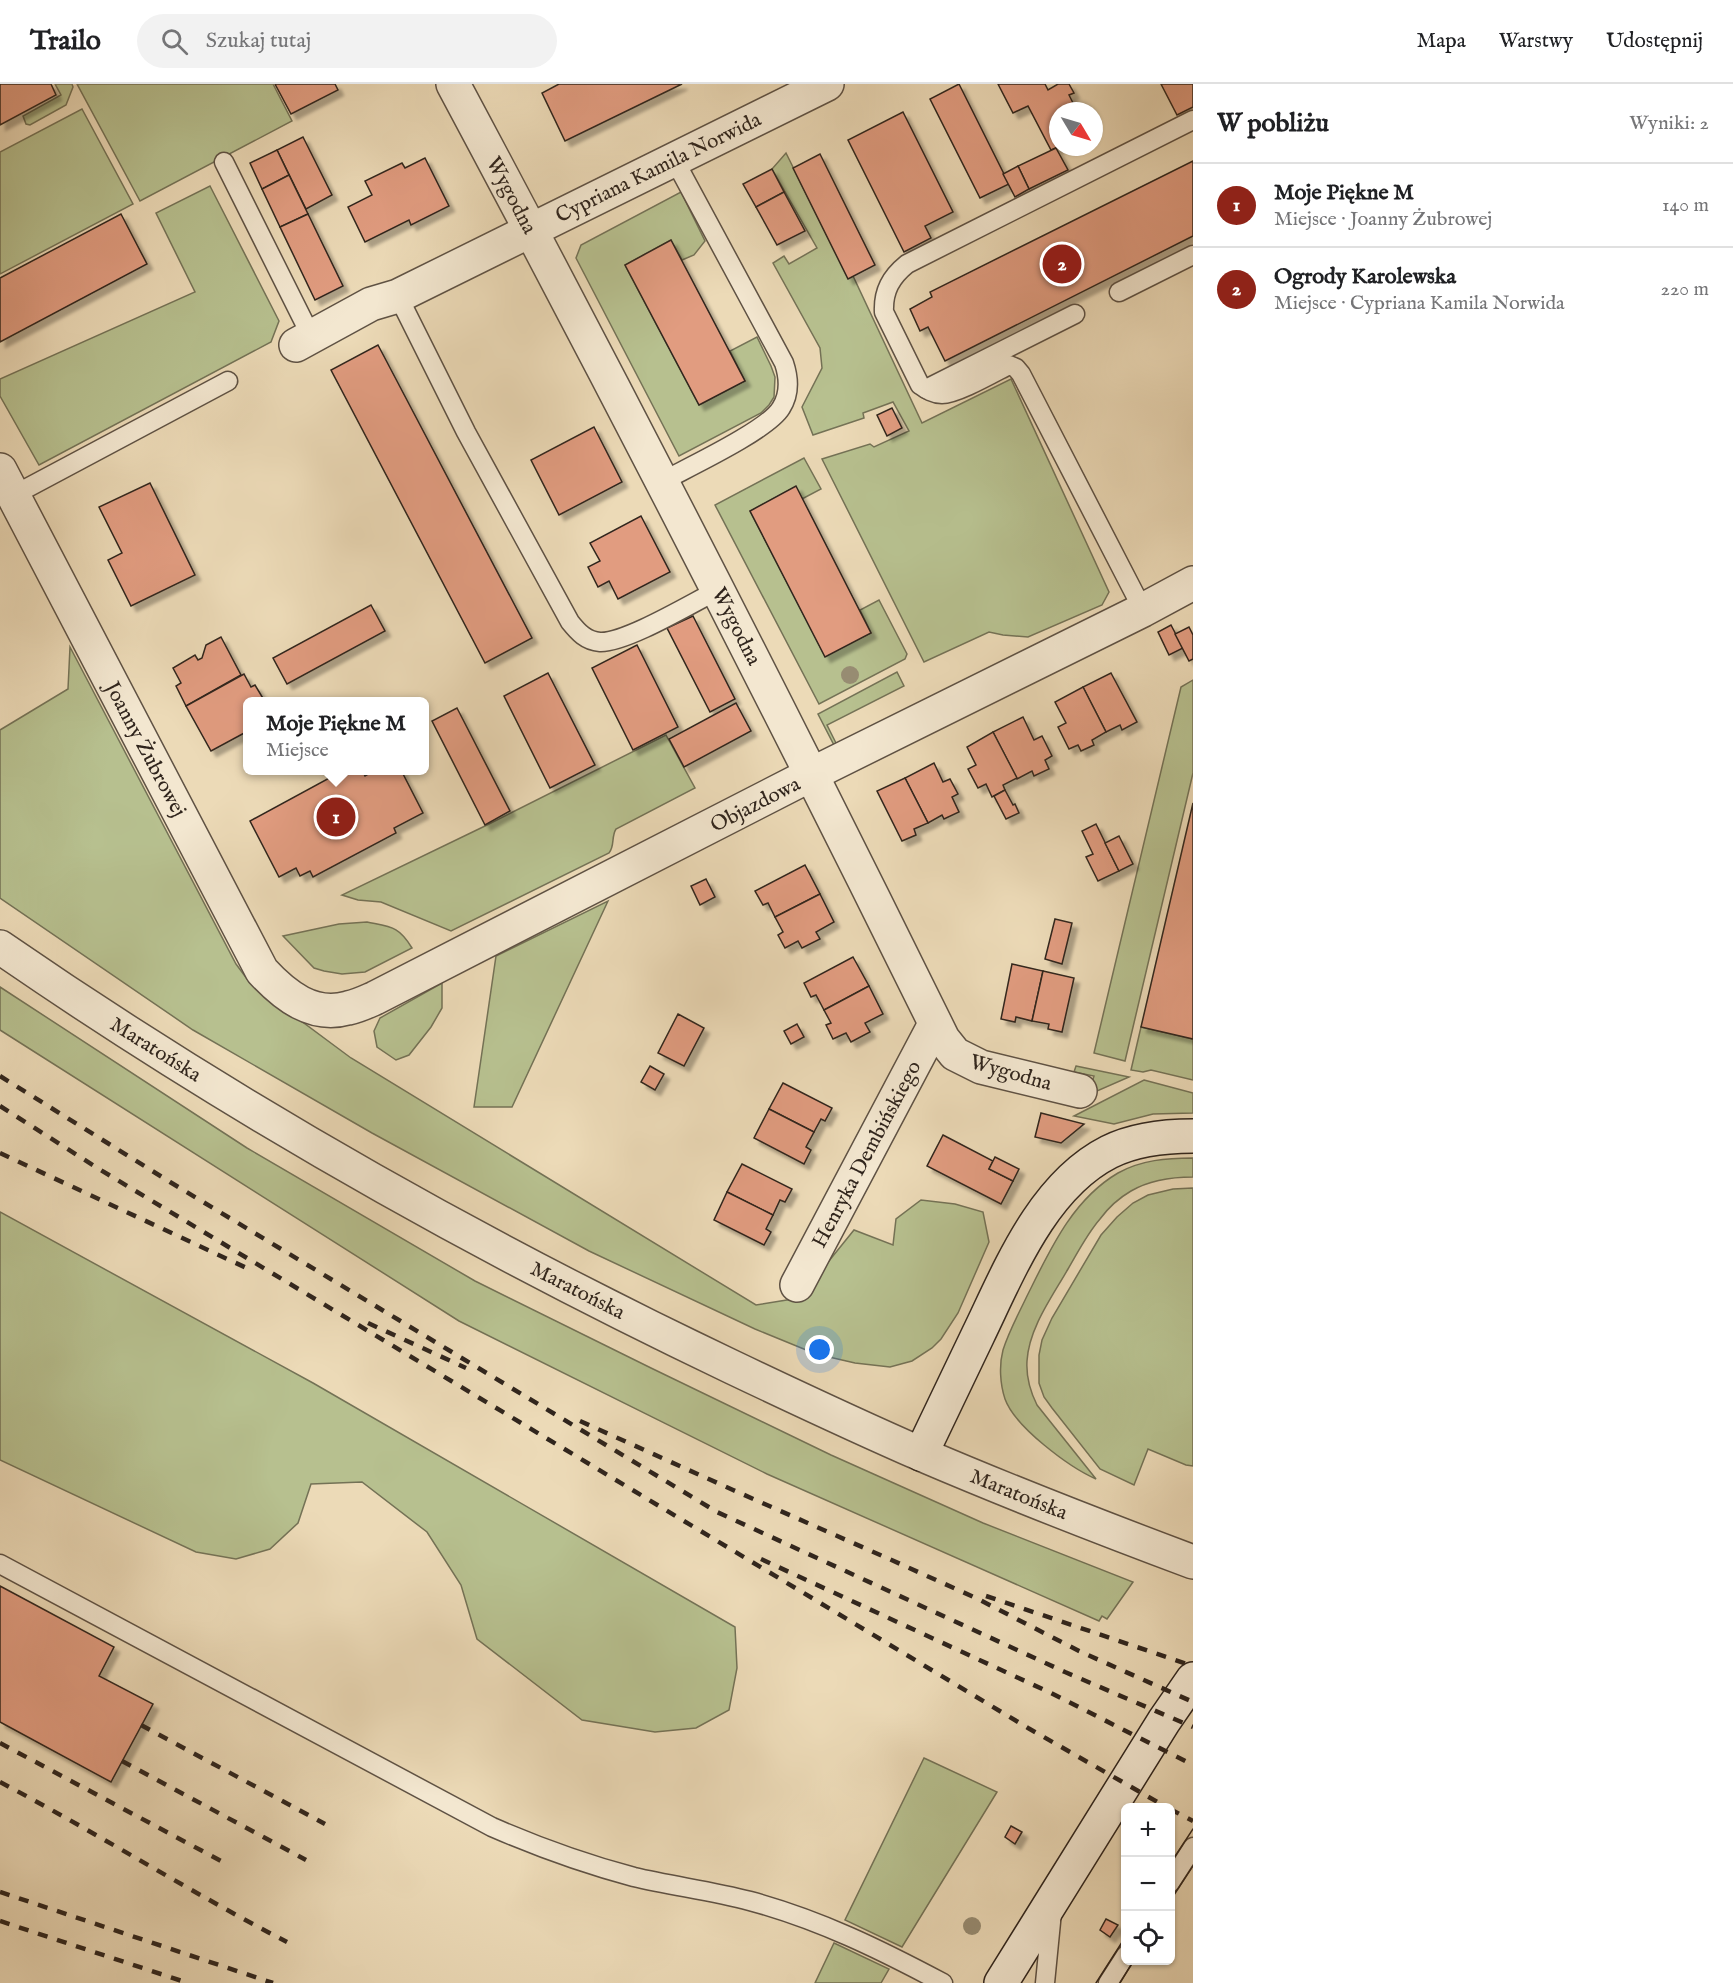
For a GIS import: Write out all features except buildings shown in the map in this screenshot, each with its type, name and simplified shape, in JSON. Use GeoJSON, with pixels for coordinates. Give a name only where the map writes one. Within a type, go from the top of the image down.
{"type":"FeatureCollection","features":[{"type":"Feature","properties":{"kind":"street","name":"Wygodna"},"geometry":{"type":"LineString","coordinates":[[453,84],[663,481],[943,1039],[955,1054],[981,1067],[1080,1091]]}},
{"type":"Feature","properties":{"kind":"street","name":"Cypriana Kamila Norwida"},"geometry":{"type":"LineString","coordinates":[[303,340],[371,304],[398,296],[827,84]]}},
{"type":"Feature","properties":{"kind":"street","name":"Joanny Żubrowej"},"geometry":{"type":"LineString","coordinates":[[7,482],[262,971],[291,998],[313,1010]]}},
{"type":"Feature","properties":{"kind":"street","name":"Objazdowa"},"geometry":{"type":"LineString","coordinates":[[313,1010],[346,1009],[375,998],[812,774],[1193,583]]}},
{"type":"Feature","properties":{"kind":"street","name":"Maratońska"},"geometry":{"type":"LineString","coordinates":[[0,947],[148,1045],[296,1136],[446,1221],[553,1278],[667,1336],[921,1454],[1193,1562]]}},
{"type":"Feature","properties":{"kind":"street","name":"Henryka Dembińskiego"},"geometry":{"type":"LineString","coordinates":[[797,1285],[935,1024]]}},
{"type":"Feature","properties":{"kind":"street"},"geometry":{"type":"LineString","coordinates":[[921,1454],[1001,1287],[1050,1202],[1091,1163],[1110,1152],[1139,1140],[1193,1136]]}},
{"type":"Feature","properties":{"kind":"street"},"geometry":{"type":"LineString","coordinates":[[1001,1983],[1193,1678]]}},
{"type":"Feature","properties":{"kind":"lane"},"geometry":{"type":"LineString","coordinates":[[1143,610],[1022,374],[1010,366],[953,392],[942,394],[926,389],[920,385],[884,312],[884,300],[888,285],[896,273],[907,264],[1193,120]]}},
{"type":"Feature","properties":{"kind":"lane"},"geometry":{"type":"LineString","coordinates":[[663,481],[765,424],[781,409],[788,384],[784,363],[675,161]]}},
{"type":"Feature","properties":{"kind":"lane"},"geometry":{"type":"LineString","coordinates":[[224,162],[303,340]]}},
{"type":"Feature","properties":{"kind":"lane"},"geometry":{"type":"LineString","coordinates":[[1119,292],[1193,255]]}},
{"type":"Feature","properties":{"kind":"lane"},"geometry":{"type":"LineString","coordinates":[[398,296],[477,452],[570,622],[580,635],[598,642],[612,640],[650,625],[718,590]]}},
{"type":"Feature","properties":{"kind":"lane"},"geometry":{"type":"LineString","coordinates":[[926,389],[1075,314]]}},
{"type":"Feature","properties":{"kind":"lane"},"geometry":{"type":"LineString","coordinates":[[7,482],[228,381]]}},
{"type":"Feature","properties":{"kind":"lane"},"geometry":{"type":"LineString","coordinates":[[0,1564],[492,1827],[584,1863],[750,1902],[800,1917],[857,1939],[943,1983]]}},
{"type":"Feature","properties":{"kind":"lane"},"geometry":{"type":"LineString","coordinates":[[1175,1875],[1193,1847]]}},
{"type":"Feature","properties":{"kind":"lane"},"geometry":{"type":"LineString","coordinates":[[1045,1983],[1053,1898]]}},
{"type":"Feature","properties":{"kind":"lane"},"geometry":{"type":"LineString","coordinates":[[1108,1983],[1121,1962]]}},
{"type":"Feature","properties":{"kind":"green space"},"geometry":{"type":"Polygon","coordinates":[[[55,84],[72,84],[66,105],[30,125],[26,124],[23,116],[61,95],[55,84]]]}},
{"type":"Feature","properties":{"kind":"green space"},"geometry":{"type":"Polygon","coordinates":[[[77,84],[273,84],[292,121],[140,201],[77,84]]]}},
{"type":"Feature","properties":{"kind":"green space"},"geometry":{"type":"Polygon","coordinates":[[[82,109],[133,204],[0,274],[0,152],[82,109]]]}},
{"type":"Feature","properties":{"kind":"green space"},"geometry":{"type":"Polygon","coordinates":[[[786,153],[848,278],[853,276],[922,423],[1011,379],[1109,592],[1102,605],[1028,637],[989,632],[924,662],[822,459],[870,444],[874,447],[909,431],[893,402],[863,413],[864,418],[813,435],[802,407],[822,368],[820,348],[773,263],[784,256],[789,264],[817,248],[772,169],[786,153]]]}},
{"type":"Feature","properties":{"kind":"green space"},"geometry":{"type":"Polygon","coordinates":[[[210,186],[279,321],[271,342],[39,465],[0,396],[0,379],[195,292],[156,213],[210,186]]]}},
{"type":"Feature","properties":{"kind":"green space"},"geometry":{"type":"Polygon","coordinates":[[[681,192],[705,241],[694,255],[682,260],[671,240],[625,265],[699,405],[745,381],[730,351],[757,337],[775,377],[774,397],[761,413],[679,456],[576,258],[581,245],[681,192]]]}},
{"type":"Feature","properties":{"kind":"green space"},"geometry":{"type":"Polygon","coordinates":[[[804,458],[821,489],[802,499],[795,487],[750,511],[825,656],[871,633],[860,610],[879,600],[907,654],[905,659],[819,704],[715,505],[804,458]]]}},
{"type":"Feature","properties":{"kind":"green space"},"geometry":{"type":"Polygon","coordinates":[[[70,647],[236,964],[250,983],[351,1058],[756,1305],[799,1298],[854,1230],[893,1245],[896,1219],[921,1200],[955,1204],[983,1212],[989,1242],[958,1313],[941,1339],[912,1361],[890,1367],[855,1363],[816,1354],[755,1329],[589,1251],[372,1133],[193,1030],[0,898],[0,730],[68,689],[70,647]]]}},
{"type":"Feature","properties":{"kind":"green space"},"geometry":{"type":"Polygon","coordinates":[[[897,672],[904,686],[827,725],[838,747],[836,749],[818,714],[897,672]]]}},
{"type":"Feature","properties":{"kind":"green space"},"geometry":{"type":"Polygon","coordinates":[[[1193,680],[1193,773],[1125,1061],[1094,1053],[1181,687],[1193,680]]]}},
{"type":"Feature","properties":{"kind":"green space"},"geometry":{"type":"Polygon","coordinates":[[[666,735],[695,788],[616,829],[609,853],[451,931],[381,902],[358,900],[342,895],[485,826],[666,735]]]}},
{"type":"Feature","properties":{"kind":"green space"},"geometry":{"type":"Polygon","coordinates":[[[608,901],[512,1107],[474,1107],[496,956],[608,901]]]}},
{"type":"Feature","properties":{"kind":"green space"},"geometry":{"type":"Polygon","coordinates":[[[367,922],[398,931],[412,948],[365,972],[342,974],[314,968],[283,936],[339,924],[367,922]]]}},
{"type":"Feature","properties":{"kind":"green space"},"geometry":{"type":"Polygon","coordinates":[[[442,983],[442,1008],[431,1027],[409,1055],[396,1060],[377,1047],[374,1031],[380,1018],[442,983]]]}},
{"type":"Feature","properties":{"kind":"green space"},"geometry":{"type":"Polygon","coordinates":[[[0,987],[247,1148],[475,1281],[831,1455],[983,1523],[1133,1582],[1107,1619],[1102,1616],[1099,1621],[767,1474],[459,1321],[0,1030],[0,987]]]}},
{"type":"Feature","properties":{"kind":"green space"},"geometry":{"type":"Polygon","coordinates":[[[1141,1027],[1193,1039],[1193,1080],[1151,1070],[1143,1072],[1131,1070],[1141,1027]]]}},
{"type":"Feature","properties":{"kind":"green space"},"geometry":{"type":"Polygon","coordinates":[[[1076,1066],[1129,1077],[1088,1095],[1094,1076],[1074,1072],[1076,1066]]]}},
{"type":"Feature","properties":{"kind":"green space"},"geometry":{"type":"Polygon","coordinates":[[[1144,1080],[1193,1093],[1193,1113],[1153,1114],[1114,1124],[1074,1116],[1144,1080]]]}},
{"type":"Feature","properties":{"kind":"green space"},"geometry":{"type":"Polygon","coordinates":[[[1193,1158],[1193,1177],[1169,1179],[1138,1187],[1118,1200],[1107,1211],[1083,1243],[1042,1313],[1032,1337],[1027,1367],[1029,1384],[1037,1405],[1096,1479],[1044,1445],[1011,1410],[1005,1399],[1001,1381],[1003,1350],[1014,1322],[1054,1244],[1064,1227],[1088,1197],[1118,1173],[1136,1165],[1164,1159],[1193,1158]]]}},
{"type":"Feature","properties":{"kind":"green space"},"geometry":{"type":"Polygon","coordinates":[[[1193,1188],[1193,1466],[1148,1449],[1134,1485],[1100,1469],[1052,1408],[1044,1397],[1039,1383],[1039,1355],[1042,1340],[1052,1318],[1101,1235],[1117,1217],[1133,1203],[1148,1195],[1173,1189],[1193,1188]]]}},
{"type":"Feature","properties":{"kind":"green space"},"geometry":{"type":"Polygon","coordinates":[[[0,1212],[313,1383],[735,1627],[737,1668],[729,1710],[696,1728],[655,1732],[582,1720],[477,1639],[461,1585],[427,1532],[362,1482],[311,1484],[298,1523],[270,1549],[236,1559],[196,1552],[0,1460],[0,1212]]]}},
{"type":"Feature","properties":{"kind":"green space"},"geometry":{"type":"Polygon","coordinates":[[[924,1758],[997,1792],[902,1947],[845,1920],[924,1758]]]}},
{"type":"Feature","properties":{"kind":"green space"},"geometry":{"type":"Polygon","coordinates":[[[834,1943],[889,1969],[881,1983],[815,1983],[834,1943]]]}},
{"type":"Feature","properties":{"kind":"tram line"},"geometry":{"type":"LineString","coordinates":[[1175,1857],[1193,1829]]}},
{"type":"Feature","properties":{"kind":"tram line"},"geometry":{"type":"LineString","coordinates":[[1175,1893],[1193,1866]]}},
{"type":"Feature","properties":{"kind":"tram line"},"geometry":{"type":"LineString","coordinates":[[1096,1983],[1121,1944]]}},
{"type":"Feature","properties":{"kind":"tram line"},"geometry":{"type":"LineString","coordinates":[[1120,1983],[1131,1965]]}},
{"type":"Feature","properties":{"kind":"railway"},"geometry":{"type":"LineString","coordinates":[[0,1076],[170,1182],[717,1512],[1065,1672],[1193,1727]]}},
{"type":"Feature","properties":{"kind":"railway"},"geometry":{"type":"LineString","coordinates":[[0,1106],[99,1169],[1028,1728],[1159,1803]]}},
{"type":"Feature","properties":{"kind":"railway"},"geometry":{"type":"LineString","coordinates":[[0,1153],[253,1271]]}},
{"type":"Feature","properties":{"kind":"railway"},"geometry":{"type":"LineString","coordinates":[[368,1323],[466,1368]]}},
{"type":"Feature","properties":{"kind":"railway"},"geometry":{"type":"LineString","coordinates":[[580,1421],[976,1598],[1079,1651],[1193,1702]]}},
{"type":"Feature","properties":{"kind":"railway"},"geometry":{"type":"LineString","coordinates":[[761,1559],[1051,1693],[1193,1765]]}},
{"type":"Feature","properties":{"kind":"railway"},"geometry":{"type":"LineString","coordinates":[[986,1596],[1193,1666]]}},
{"type":"Feature","properties":{"kind":"railway"},"geometry":{"type":"LineString","coordinates":[[141,1725],[325,1824]]}},
{"type":"Feature","properties":{"kind":"railway"},"geometry":{"type":"LineString","coordinates":[[0,1743],[221,1861]]}},
{"type":"Feature","properties":{"kind":"railway"},"geometry":{"type":"LineString","coordinates":[[122,1761],[306,1860]]}},
{"type":"Feature","properties":{"kind":"railway"},"geometry":{"type":"LineString","coordinates":[[0,1782],[287,1942]]}},
{"type":"Feature","properties":{"kind":"railway"},"geometry":{"type":"LineString","coordinates":[[1175,1812],[1193,1821]]}},
{"type":"Feature","properties":{"kind":"railway"},"geometry":{"type":"LineString","coordinates":[[0,1892],[273,1983]]}},
{"type":"Feature","properties":{"kind":"railway"},"geometry":{"type":"LineString","coordinates":[[0,1921],[188,1983]]}},
{"type":"Feature","properties":{"kind":"place","name":"Ogrody Karolewska"},"geometry":{"type":"Point","coordinates":[1062,264]}},
{"type":"Feature","properties":{"kind":"place","name":"Moje Piękne M"},"geometry":{"type":"Point","coordinates":[336,817]}}]}
